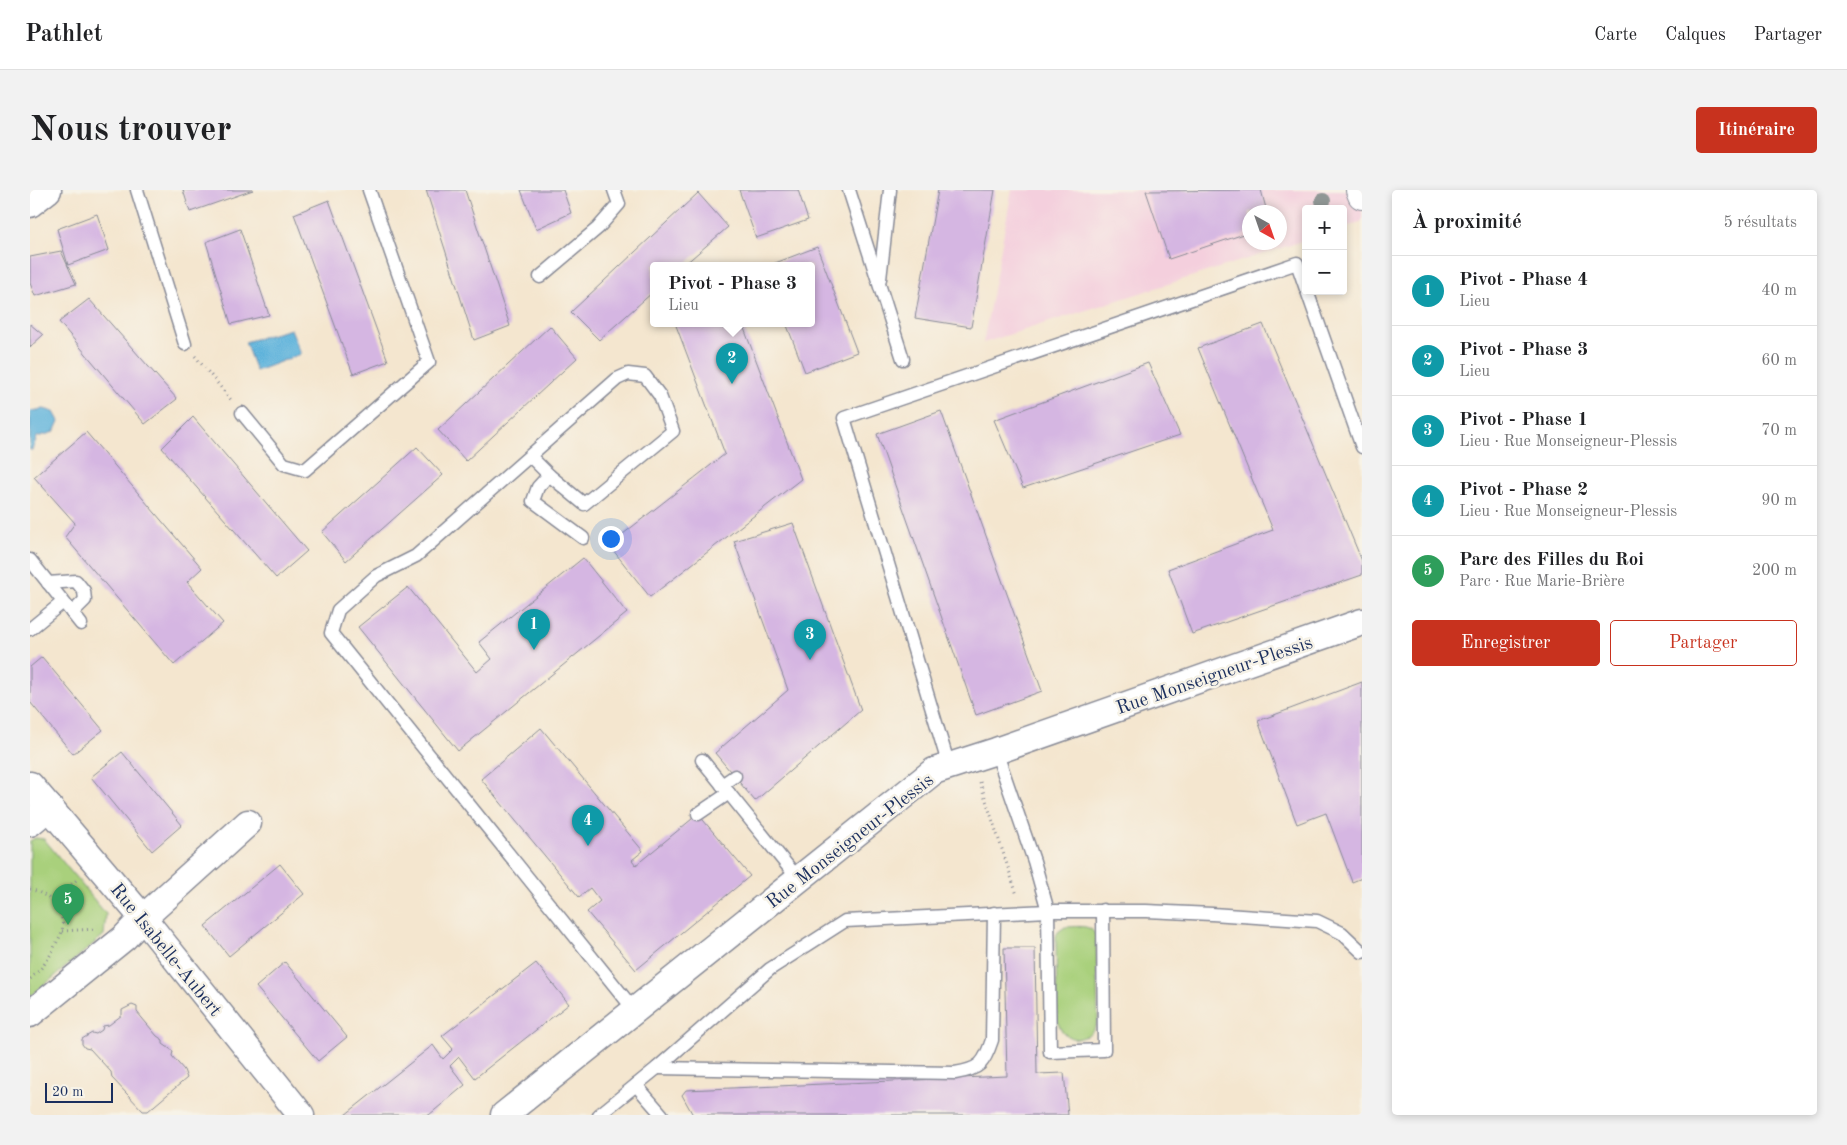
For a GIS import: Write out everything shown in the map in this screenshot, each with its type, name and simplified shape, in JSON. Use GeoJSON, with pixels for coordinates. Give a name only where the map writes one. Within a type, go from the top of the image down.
{"type":"FeatureCollection","features":[{"type":"Feature","properties":{"kind":"main road"},"geometry":{"type":"LineString","coordinates":[[1360,190],[1362,195]]}},
{"type":"Feature","properties":{"kind":"street"},"geometry":{"type":"LineString","coordinates":[[30,204],[48,190]]}},
{"type":"Feature","properties":{"kind":"street","name":"Rue Monseigneur-Plessis"},"geometry":{"type":"LineString","coordinates":[[504,1115],[934,771],[1362,622]]}},
{"type":"Feature","properties":{"kind":"street","name":"Rue Isabelle-Aubert"},"geometry":{"type":"LineString","coordinates":[[30,785],[39,815],[96,863],[143,918],[301,1115]]}},
{"type":"Feature","properties":{"kind":"street"},"geometry":{"type":"LineString","coordinates":[[30,1014],[124,938],[143,918],[248,824]]}},
{"type":"Feature","properties":{"kind":"lane"},"geometry":{"type":"LineString","coordinates":[[137,190],[185,344]]}},
{"type":"Feature","properties":{"kind":"lane"},"geometry":{"type":"LineString","coordinates":[[242,414],[284,464],[305,470],[430,362],[369,190]]}},
{"type":"Feature","properties":{"kind":"lane"},"geometry":{"type":"LineString","coordinates":[[540,277],[598,228],[619,204],[614,190]]}},
{"type":"Feature","properties":{"kind":"lane"},"geometry":{"type":"LineString","coordinates":[[850,190],[903,359]]}},
{"type":"Feature","properties":{"kind":"lane"},"geometry":{"type":"LineString","coordinates":[[880,285],[890,190]]}},
{"type":"Feature","properties":{"kind":"lane"},"geometry":{"type":"LineString","coordinates":[[1103,910],[1104,1050],[1050,1052],[1048,911],[1034,861],[972,759],[844,418],[1297,263],[1302,278]]}},
{"type":"Feature","properties":{"kind":"lane"},"geometry":{"type":"LineString","coordinates":[[1308,295],[1362,447]]}},
{"type":"Feature","properties":{"kind":"lane"},"geometry":{"type":"LineString","coordinates":[[530,456],[549,475],[584,504],[673,431],[660,396],[645,376],[628,374],[618,379],[530,456],[416,556],[376,576],[338,610],[331,633],[635,1011]]}},
{"type":"Feature","properties":{"kind":"lane"},"geometry":{"type":"LineString","coordinates":[[549,475],[538,487],[533,502],[583,538]]}},
{"type":"Feature","properties":{"kind":"lane"},"geometry":{"type":"LineString","coordinates":[[30,560],[81,624]]}},
{"type":"Feature","properties":{"kind":"lane"},"geometry":{"type":"LineString","coordinates":[[48,583],[76,581],[84,591],[85,600],[72,613]]}},
{"type":"Feature","properties":{"kind":"lane"},"geometry":{"type":"LineString","coordinates":[[30,629],[63,602]]}},
{"type":"Feature","properties":{"kind":"lane"},"geometry":{"type":"LineString","coordinates":[[702,760],[799,880]]}},
{"type":"Feature","properties":{"kind":"lane"},"geometry":{"type":"LineString","coordinates":[[698,814],[725,789],[734,776]]}},
{"type":"Feature","properties":{"kind":"lane"},"geometry":{"type":"LineString","coordinates":[[599,1115],[657,1068],[770,969],[845,921],[1048,911],[1103,910],[1203,913],[1317,921],[1342,932],[1362,952]]}},
{"type":"Feature","properties":{"kind":"lane"},"geometry":{"type":"LineString","coordinates":[[657,1068],[955,1073],[973,1070],[986,1057],[992,1040],[994,913]]}},
{"type":"Feature","properties":{"kind":"lane"},"geometry":{"type":"LineString","coordinates":[[636,1085],[662,1115]]}},
{"type":"Feature","properties":{"kind":"path"},"geometry":{"type":"LineString","coordinates":[[185,344],[242,414]]}},
{"type":"Feature","properties":{"kind":"path"},"geometry":{"type":"LineString","coordinates":[[972,759],[1023,912]]}},
{"type":"Feature","properties":{"kind":"path"},"geometry":{"type":"LineString","coordinates":[[52,900],[96,863]]}},
{"type":"Feature","properties":{"kind":"path"},"geometry":{"type":"LineString","coordinates":[[30,889],[42,892],[52,900],[61,916],[62,931],[50,957],[30,979]]}},
{"type":"Feature","properties":{"kind":"shaded area"},"geometry":{"type":"Polygon","coordinates":[[[1012,190],[1360,190],[1362,195],[1362,222],[1347,227],[1347,205],[1302,205],[1302,241],[1287,246],[1287,205],[1242,205],[1242,250],[1275,250],[983,343],[1012,190]]]}},
{"type":"Feature","properties":{"kind":"green space"},"geometry":{"type":"Polygon","coordinates":[[[35,838],[44,839],[106,914],[104,935],[30,997],[30,841],[35,838]]]}},
{"type":"Feature","properties":{"kind":"green space"},"geometry":{"type":"Polygon","coordinates":[[[1065,927],[1087,927],[1096,936],[1098,1020],[1093,1031],[1078,1039],[1068,1036],[1062,1031],[1057,1021],[1056,936],[1065,927]]]}},
{"type":"Feature","properties":{"kind":"water"},"geometry":{"type":"Polygon","coordinates":[[[291,329],[301,354],[256,371],[245,342],[291,329]]]}},
{"type":"Feature","properties":{"kind":"water"},"geometry":{"type":"Polygon","coordinates":[[[44,409],[54,412],[59,421],[54,432],[37,437],[32,450],[30,450],[30,411],[44,409]]]}},
{"type":"Feature","properties":{"kind":"building"},"geometry":{"type":"Polygon","coordinates":[[[183,190],[253,190],[190,212],[183,190]]]}},
{"type":"Feature","properties":{"kind":"building"},"geometry":{"type":"Polygon","coordinates":[[[426,190],[465,190],[510,326],[474,340],[426,190]]]}},
{"type":"Feature","properties":{"kind":"building"},"geometry":{"type":"Polygon","coordinates":[[[521,190],[563,190],[571,213],[536,229],[521,190]]]}},
{"type":"Feature","properties":{"kind":"building"},"geometry":{"type":"Polygon","coordinates":[[[739,190],[798,190],[808,220],[756,238],[739,190]]]}},
{"type":"Feature","properties":{"kind":"building"},"geometry":{"type":"Polygon","coordinates":[[[938,190],[995,190],[971,327],[915,318],[938,190]]]}},
{"type":"Feature","properties":{"kind":"building"},"geometry":{"type":"Polygon","coordinates":[[[1261,190],[1265,205],[1242,205],[1242,235],[1169,259],[1146,191],[1261,190]]]}},
{"type":"Feature","properties":{"kind":"building"},"geometry":{"type":"Polygon","coordinates":[[[698,193],[728,227],[687,262],[650,262],[650,295],[599,340],[571,312],[698,193]]]}},
{"type":"Feature","properties":{"kind":"building"},"geometry":{"type":"Polygon","coordinates":[[[329,200],[388,361],[353,374],[294,214],[329,200]]]}},
{"type":"Feature","properties":{"kind":"building"},"geometry":{"type":"Polygon","coordinates":[[[97,214],[109,250],[68,265],[57,229],[97,214]]]}},
{"type":"Feature","properties":{"kind":"building"},"geometry":{"type":"Polygon","coordinates":[[[240,229],[269,315],[231,324],[206,242],[240,229]]]}},
{"type":"Feature","properties":{"kind":"building"},"geometry":{"type":"Polygon","coordinates":[[[817,247],[857,352],[805,372],[788,327],[815,327],[815,262],[778,262],[817,247]]]}},
{"type":"Feature","properties":{"kind":"building"},"geometry":{"type":"Polygon","coordinates":[[[61,251],[76,284],[35,296],[30,283],[30,257],[61,251]]]}},
{"type":"Feature","properties":{"kind":"building"},"geometry":{"type":"Polygon","coordinates":[[[89,299],[177,399],[145,424],[59,322],[89,299]]]}},
{"type":"Feature","properties":{"kind":"building"},"geometry":{"type":"Polygon","coordinates":[[[30,324],[43,335],[30,347],[30,324]]]}},
{"type":"Feature","properties":{"kind":"building"},"geometry":{"type":"Polygon","coordinates":[[[1263,324],[1362,561],[1362,575],[1192,634],[1168,569],[1273,530],[1198,348],[1263,324]]]}},
{"type":"Feature","properties":{"kind":"building"},"geometry":{"type":"Polygon","coordinates":[[[550,326],[577,358],[466,461],[438,430],[550,326]]]}},
{"type":"Feature","properties":{"kind":"building"},"geometry":{"type":"Polygon","coordinates":[[[677,327],[744,327],[801,479],[650,597],[609,545],[725,454],[677,327]]]}},
{"type":"Feature","properties":{"kind":"building"},"geometry":{"type":"Polygon","coordinates":[[[1148,363],[1180,435],[1023,488],[994,420],[1148,363]]]}},
{"type":"Feature","properties":{"kind":"building"},"geometry":{"type":"Polygon","coordinates":[[[941,411],[1042,691],[976,715],[877,434],[941,411]]]}},
{"type":"Feature","properties":{"kind":"building"},"geometry":{"type":"Polygon","coordinates":[[[193,417],[307,551],[276,578],[162,448],[193,417]]]}},
{"type":"Feature","properties":{"kind":"building"},"geometry":{"type":"Polygon","coordinates":[[[86,432],[202,568],[187,582],[223,623],[174,665],[65,537],[75,523],[34,477],[86,432]]]}},
{"type":"Feature","properties":{"kind":"building"},"geometry":{"type":"Polygon","coordinates":[[[417,447],[443,475],[346,561],[322,532],[417,447]]]}},
{"type":"Feature","properties":{"kind":"building"},"geometry":{"type":"Polygon","coordinates":[[[793,523],[861,710],[755,801],[715,753],[788,690],[734,541],[793,523]]]}},
{"type":"Feature","properties":{"kind":"building"},"geometry":{"type":"Polygon","coordinates":[[[583,558],[627,613],[458,751],[358,627],[408,587],[477,672],[492,659],[479,642],[583,558]]]}},
{"type":"Feature","properties":{"kind":"building"},"geometry":{"type":"Polygon","coordinates":[[[42,657],[103,730],[73,754],[30,702],[30,667],[42,657]]]}},
{"type":"Feature","properties":{"kind":"building"},"geometry":{"type":"Polygon","coordinates":[[[1362,682],[1362,878],[1352,882],[1326,813],[1297,824],[1258,721],[1362,682]]]}},
{"type":"Feature","properties":{"kind":"building"},"geometry":{"type":"Polygon","coordinates":[[[541,728],[643,851],[632,860],[636,865],[698,814],[750,876],[636,970],[587,912],[600,901],[590,888],[579,897],[481,779],[541,728]]]}},
{"type":"Feature","properties":{"kind":"building"},"geometry":{"type":"Polygon","coordinates":[[[122,752],[182,825],[152,851],[91,777],[122,752]]]}},
{"type":"Feature","properties":{"kind":"building"},"geometry":{"type":"Polygon","coordinates":[[[280,864],[304,894],[229,956],[205,926],[280,864]]]}},
{"type":"Feature","properties":{"kind":"building"},"geometry":{"type":"Polygon","coordinates":[[[1004,948],[1035,948],[1037,1074],[1064,1073],[1068,1115],[693,1115],[682,1095],[686,1090],[1007,1076],[1004,948]]]}},
{"type":"Feature","properties":{"kind":"building"},"geometry":{"type":"Polygon","coordinates":[[[285,962],[347,1037],[318,1061],[256,987],[285,962]]]}},
{"type":"Feature","properties":{"kind":"building"},"geometry":{"type":"Polygon","coordinates":[[[536,963],[569,1004],[475,1078],[459,1057],[450,1066],[465,1085],[429,1115],[345,1115],[433,1045],[443,1059],[453,1049],[442,1036],[536,963]]]}},
{"type":"Feature","properties":{"kind":"building"},"geometry":{"type":"Polygon","coordinates":[[[132,1005],[137,1007],[137,1012],[157,1036],[163,1040],[163,1044],[173,1051],[172,1056],[184,1070],[187,1078],[148,1111],[143,1111],[112,1078],[111,1072],[90,1049],[85,1048],[82,1044],[82,1039],[102,1030],[103,1026],[109,1025],[122,1015],[122,1010],[132,1005]]]}},
{"type":"Feature","properties":{"kind":"place","name":"Pivot - Phase 3"},"geometry":{"type":"Point","coordinates":[732,384]}},
{"type":"Feature","properties":{"kind":"place","name":"Pivot - Phase 4"},"geometry":{"type":"Point","coordinates":[534,650]}},
{"type":"Feature","properties":{"kind":"place","name":"Pivot - Phase 1"},"geometry":{"type":"Point","coordinates":[810,660]}},
{"type":"Feature","properties":{"kind":"place","name":"Pivot - Phase 2"},"geometry":{"type":"Point","coordinates":[588,846]}},
{"type":"Feature","properties":{"kind":"place","name":"Parc des Filles du Roi"},"geometry":{"type":"Point","coordinates":[68,925]}}]}
